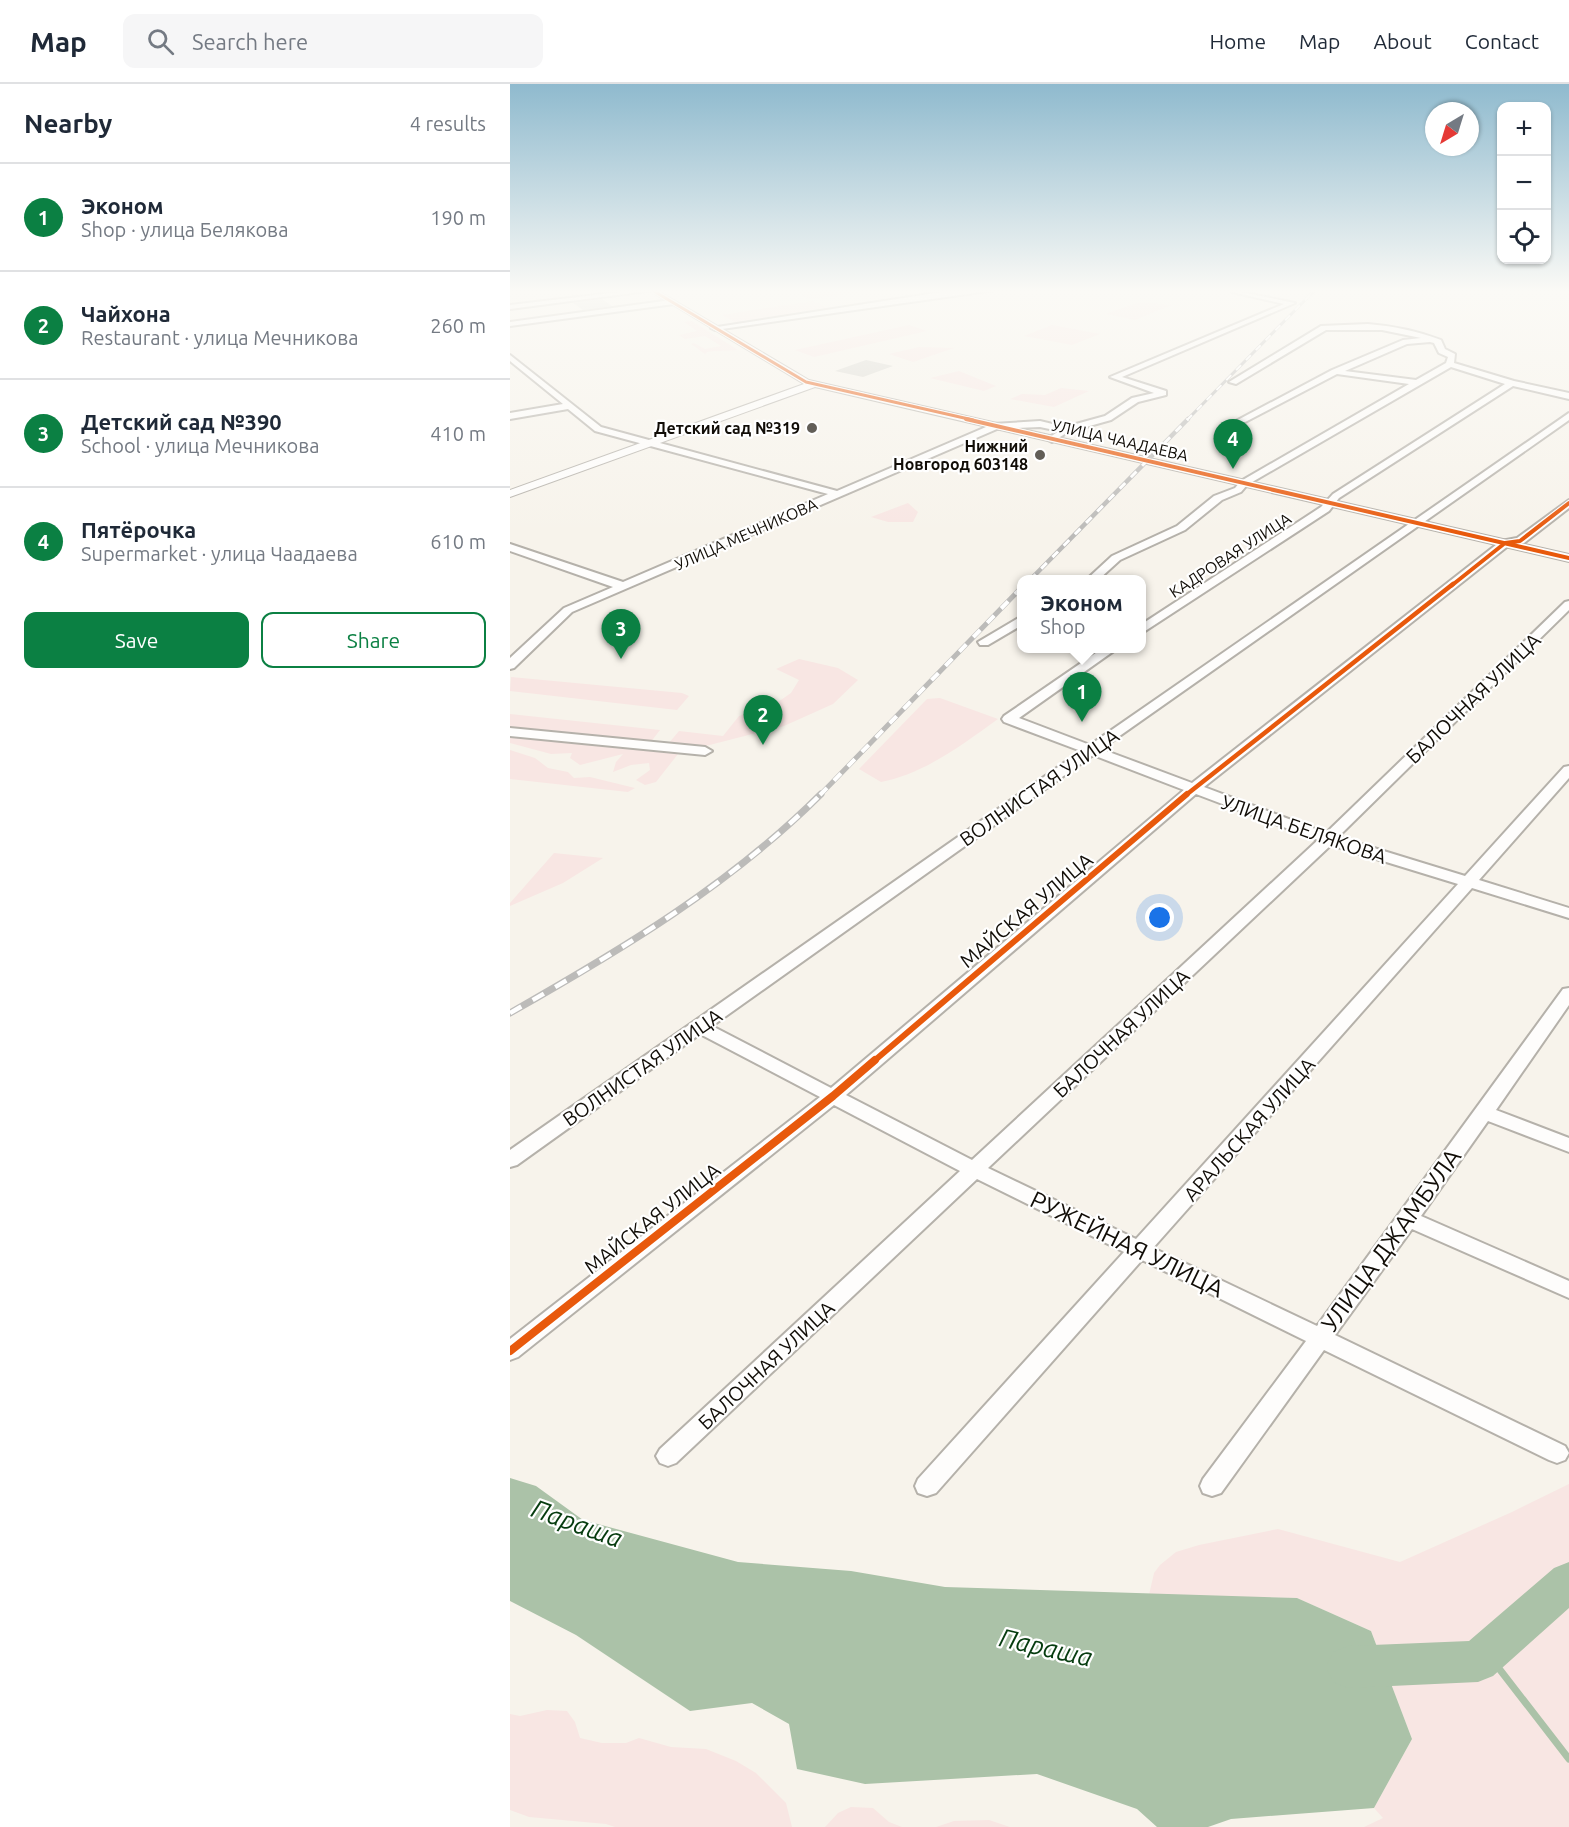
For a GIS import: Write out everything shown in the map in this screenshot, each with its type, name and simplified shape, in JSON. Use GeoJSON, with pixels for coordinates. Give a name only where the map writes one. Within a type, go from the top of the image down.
{"type":"FeatureCollection","features":[{"type":"Feature","properties":{"kind":"street"},"geometry":{"type":"LineString","coordinates":[[527,371],[598,429],[838,494]]}},
{"type":"Feature","properties":{"kind":"street","name":"УЛИЦА ЧААДАЕВА"},"geometry":{"type":"LineString","coordinates":[[787,371],[803,381],[814,384],[1569,558]]}},
{"type":"Feature","properties":{"kind":"street"},"geometry":{"type":"LineString","coordinates":[[1052,439],[1065,430],[1108,418],[1135,400],[1163,393],[1114,377],[1128,371]]}},
{"type":"Feature","properties":{"kind":"street"},"geometry":{"type":"LineString","coordinates":[[1233,382],[1250,371]]}},
{"type":"Feature","properties":{"kind":"street"},"geometry":{"type":"LineString","coordinates":[[1095,575],[1116,558],[1181,528],[1218,498],[1238,490],[1244,483],[1437,371]]}},
{"type":"Feature","properties":{"kind":"street"},"geometry":{"type":"LineString","coordinates":[[1474,371],[1569,396]]}},
{"type":"Feature","properties":{"kind":"street"},"geometry":{"type":"LineString","coordinates":[[1223,430],[1335,372],[1416,383]]}},
{"type":"Feature","properties":{"kind":"street","name":"КАДРОВАЯ УЛИЦА"},"geometry":{"type":"LineString","coordinates":[[1146,626],[1512,383]]}},
{"type":"Feature","properties":{"kind":"street"},"geometry":{"type":"LineString","coordinates":[[510,494],[814,384]]}},
{"type":"Feature","properties":{"kind":"street"},"geometry":{"type":"LineString","coordinates":[[510,416],[569,406]]}},
{"type":"Feature","properties":{"kind":"street","name":"ВОЛНИСТАЯ УЛИЦА"},"geometry":{"type":"LineString","coordinates":[[510,1160],[1569,416]]}},
{"type":"Feature","properties":{"kind":"street"},"geometry":{"type":"LineString","coordinates":[[996,426],[1040,424],[1065,430]]}},
{"type":"Feature","properties":{"kind":"street","name":"УЛИЦА МЕЧНИКОВА"},"geometry":{"type":"LineString","coordinates":[[510,665],[568,610],[996,426]]}},
{"type":"Feature","properties":{"kind":"street","name":"МАЙСКАЯ УЛИЦА"},"geometry":{"type":"LineString","coordinates":[[510,1351],[833,1096],[1193,789],[1505,543],[1520,541],[1569,503]]}},
{"type":"Feature","properties":{"kind":"street"},"geometry":{"type":"LineString","coordinates":[[510,547],[625,586]]}},
{"type":"Feature","properties":{"kind":"street","name":"БАЛОЧНАЯ УЛИЦА"},"geometry":{"type":"LineString","coordinates":[[668,1456],[1328,840],[1569,604]]}},
{"type":"Feature","properties":{"kind":"street"},"geometry":{"type":"LineString","coordinates":[[984,642],[1017,623]]}},
{"type":"Feature","properties":{"kind":"street","name":"УЛИЦА БЕЛЯКОВА"},"geometry":{"type":"LineString","coordinates":[[1105,653],[1009,719],[1328,840],[1569,913]]}},
{"type":"Feature","properties":{"kind":"street"},"geometry":{"type":"LineString","coordinates":[[510,732],[705,751]]}},
{"type":"Feature","properties":{"kind":"street","name":"АРАЛЬСКАЯ УЛИЦА"},"geometry":{"type":"LineString","coordinates":[[927,1486],[1569,770]]}},
{"type":"Feature","properties":{"kind":"street","name":"УЛИЦА ДЖАМБУЛА"},"geometry":{"type":"LineString","coordinates":[[1212,1485],[1484,1112],[1565,1006]]}},
{"type":"Feature","properties":{"kind":"street","name":"РУЖЕЙНАЯ УЛИЦА"},"geometry":{"type":"LineString","coordinates":[[700,1027],[975,1170],[1318,1339],[1557,1453]]}},
{"type":"Feature","properties":{"kind":"street"},"geometry":{"type":"LineString","coordinates":[[1484,1112],[1569,1145]]}},
{"type":"Feature","properties":{"kind":"street"},"geometry":{"type":"LineString","coordinates":[[1408,1219],[1569,1290]]}},
{"type":"Feature","properties":{"kind":"shaded area"},"geometry":{"type":"Polygon","coordinates":[[[960,371],[996,386],[984,391],[930,378],[960,371]]]}},
{"type":"Feature","properties":{"kind":"shaded area"},"geometry":{"type":"Polygon","coordinates":[[[1061,388],[1089,391],[1054,407],[1010,399],[1022,394],[1045,395],[1061,388]]]}},
{"type":"Feature","properties":{"kind":"shaded area"},"geometry":{"type":"Polygon","coordinates":[[[908,503],[918,512],[913,522],[888,522],[871,517],[908,503]]]}},
{"type":"Feature","properties":{"kind":"shaded area"},"geometry":{"type":"Polygon","coordinates":[[[799,659],[838,668],[858,680],[833,704],[784,726],[698,748],[668,744],[679,731],[723,736],[739,716],[775,704],[791,693],[799,680],[776,669],[799,659]]]}},
{"type":"Feature","properties":{"kind":"shaded area"},"geometry":{"type":"Polygon","coordinates":[[[511,677],[682,693],[689,696],[677,710],[510,691],[511,677]]]}},
{"type":"Feature","properties":{"kind":"shaded area"},"geometry":{"type":"Polygon","coordinates":[[[940,698],[998,719],[942,757],[897,778],[881,782],[859,769],[927,699],[940,698]]]}},
{"type":"Feature","properties":{"kind":"shaded area"},"geometry":{"type":"Polygon","coordinates":[[[510,714],[660,730],[650,743],[510,728],[510,714]]]}},
{"type":"Feature","properties":{"kind":"shaded area"},"geometry":{"type":"Polygon","coordinates":[[[510,736],[678,754],[656,782],[645,785],[636,780],[650,770],[649,763],[631,765],[613,772],[616,762],[623,754],[580,765],[570,758],[572,753],[551,754],[510,743],[510,736]]]}},
{"type":"Feature","properties":{"kind":"shaded area"},"geometry":{"type":"Polygon","coordinates":[[[510,750],[535,758],[548,768],[568,772],[574,778],[590,777],[635,788],[628,792],[510,779],[510,750]]]}},
{"type":"Feature","properties":{"kind":"shaded area"},"geometry":{"type":"Polygon","coordinates":[[[554,853],[603,858],[563,883],[510,906],[510,903],[554,853]]]}},
{"type":"Feature","properties":{"kind":"shaded area"},"geometry":{"type":"Polygon","coordinates":[[[1569,1484],[1569,1827],[1364,1827],[1383,1818],[1374,1808],[1412,1739],[1371,1631],[1297,1598],[1149,1595],[1154,1573],[1160,1565],[1176,1552],[1199,1545],[1278,1529],[1400,1562],[1569,1484]]]}},
{"type":"Feature","properties":{"kind":"shaded area"},"geometry":{"type":"Polygon","coordinates":[[[547,1710],[567,1711],[575,1722],[580,1738],[602,1743],[626,1743],[639,1738],[671,1747],[706,1749],[736,1761],[756,1773],[786,1803],[792,1827],[615,1827],[606,1824],[529,1817],[510,1810],[510,1714],[520,1716],[547,1710]]]}},
{"type":"Feature","properties":{"kind":"shaded area"},"geometry":{"type":"Polygon","coordinates":[[[851,1807],[873,1808],[889,1822],[902,1827],[825,1827],[838,1813],[851,1807]]]}},
{"type":"Feature","properties":{"kind":"shaded area"},"geometry":{"type":"Polygon","coordinates":[[[989,1820],[1010,1827],[936,1827],[954,1821],[989,1820]]]}},
{"type":"Feature","properties":{"kind":"water"},"geometry":{"type":"Polygon","coordinates":[[[510,1478],[536,1486],[583,1520],[738,1562],[851,1571],[945,1587],[1297,1598],[1371,1631],[1412,1739],[1374,1808],[1231,1819],[1208,1827],[1157,1827],[1137,1809],[1037,1774],[865,1784],[797,1769],[789,1724],[752,1703],[690,1711],[576,1635],[510,1601],[510,1478]]]}},
{"type":"Feature","properties":{"kind":"building"},"geometry":{"type":"Polygon","coordinates":[[[837,371],[878,371],[863,377],[837,371]]]}},
{"type":"Feature","properties":{"kind":"waterway","name":"Параша"},"geometry":{"type":"LineString","coordinates":[[1348,1667],[1478,1661],[1569,1581]]}},
{"type":"Feature","properties":{"kind":"waterway"},"geometry":{"type":"LineString","coordinates":[[1487,1653],[1569,1759]]}},
{"type":"Feature","properties":{"kind":"railway"},"geometry":{"type":"LineString","coordinates":[[1187,420],[1235,371]]}},
{"type":"Feature","properties":{"kind":"railway"},"geometry":{"type":"LineString","coordinates":[[1035,575],[1188,419]]}},
{"type":"Feature","properties":{"kind":"railway"},"geometry":{"type":"LineString","coordinates":[[821,794],[1017,592]]}},
{"type":"Feature","properties":{"kind":"railway"},"geometry":{"type":"LineString","coordinates":[[510,1013],[593,965],[712,887],[750,858],[821,794]]}},
{"type":"Feature","properties":{"kind":"cycle path"},"geometry":{"type":"LineString","coordinates":[[788,371],[806,382],[1569,558]]}},
{"type":"Feature","properties":{"kind":"cycle path"},"geometry":{"type":"LineString","coordinates":[[510,1351],[833,1096],[1193,789],[1505,543],[1520,541],[1569,503]]}},
{"type":"Feature","properties":{"kind":"place","name":"Детский сад №319"},"geometry":{"type":"Point","coordinates":[812,428]}},
{"type":"Feature","properties":{"kind":"place","name":"Нижний Новгород 603148"},"geometry":{"type":"Point","coordinates":[1040,455]}},
{"type":"Feature","properties":{"kind":"place","name":"Пятёрочка"},"geometry":{"type":"Point","coordinates":[1233,469]}},
{"type":"Feature","properties":{"kind":"place","name":"Детский сад №390"},"geometry":{"type":"Point","coordinates":[621,659]}},
{"type":"Feature","properties":{"kind":"place","name":"Эконом"},"geometry":{"type":"Point","coordinates":[1082,722]}},
{"type":"Feature","properties":{"kind":"place","name":"Чайхона"},"geometry":{"type":"Point","coordinates":[763,745]}}]}
